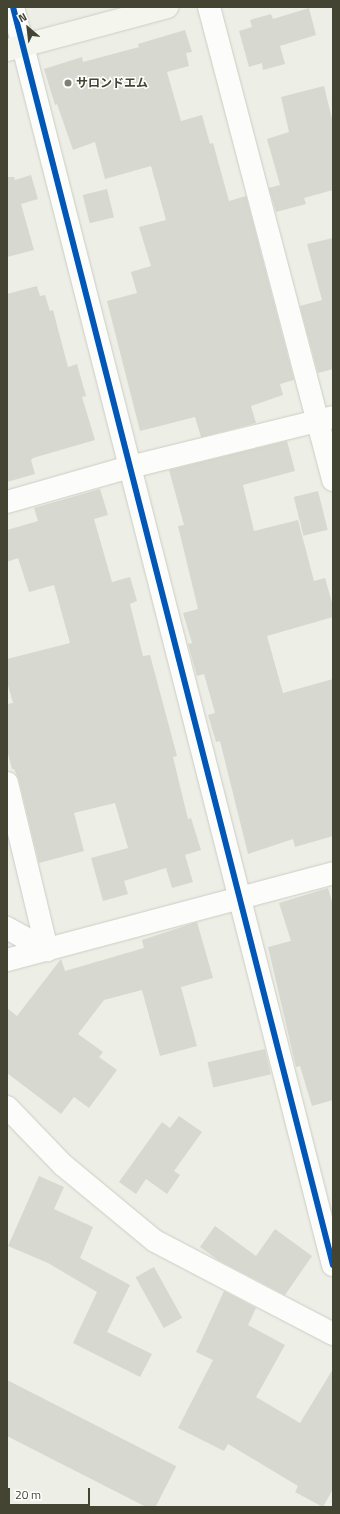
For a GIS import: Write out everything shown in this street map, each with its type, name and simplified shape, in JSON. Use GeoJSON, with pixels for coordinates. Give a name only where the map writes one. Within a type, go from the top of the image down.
{"type":"FeatureCollection","features":[{"type":"Feature","properties":{"kind":"main road"},"geometry":{"type":"LineString","coordinates":[[15,48],[167,7]]}},
{"type":"Feature","properties":{"kind":"street"},"geometry":{"type":"LineString","coordinates":[[13,7],[15,48],[130,467],[333,1265]]}},
{"type":"Feature","properties":{"kind":"street"},"geometry":{"type":"LineString","coordinates":[[209,7],[326,419],[333,480]]}},
{"type":"Feature","properties":{"kind":"street"},"geometry":{"type":"LineString","coordinates":[[7,502],[130,467],[326,419]]}},
{"type":"Feature","properties":{"kind":"street"},"geometry":{"type":"LineString","coordinates":[[7,783],[47,950]]}},
{"type":"Feature","properties":{"kind":"street"},"geometry":{"type":"LineString","coordinates":[[7,960],[333,873]]}},
{"type":"Feature","properties":{"kind":"street"},"geometry":{"type":"LineString","coordinates":[[7,928],[47,950]]}},
{"type":"Feature","properties":{"kind":"street"},"geometry":{"type":"LineString","coordinates":[[7,1107],[63,1166],[155,1241],[333,1334]]}},
{"type":"Feature","properties":{"kind":"building"},"geometry":{"type":"Polygon","coordinates":[[[309,8],[316,35],[280,46],[285,64],[263,70],[262,63],[249,67],[239,31],[252,27],[250,20],[271,14],[273,19],[309,8]]]}},
{"type":"Feature","properties":{"kind":"building"},"geometry":{"type":"Polygon","coordinates":[[[185,30],[192,52],[186,53],[189,66],[167,72],[181,121],[202,115],[210,144],[213,143],[229,201],[246,196],[294,380],[280,384],[283,395],[251,406],[256,423],[201,437],[195,417],[140,431],[107,301],[137,293],[131,272],[151,266],[139,227],[166,220],[151,166],[105,179],[95,142],[73,150],[57,104],[55,105],[44,69],[82,57],[83,62],[139,47],[138,44],[185,30]]]}},
{"type":"Feature","properties":{"kind":"building"},"geometry":{"type":"Polygon","coordinates":[[[324,86],[333,123],[333,190],[304,198],[306,204],[276,212],[269,188],[280,185],[267,139],[289,132],[281,97],[324,86]]]}},
{"type":"Feature","properties":{"kind":"building"},"geometry":{"type":"Polygon","coordinates":[[[31,175],[38,199],[21,204],[34,250],[7,257],[7,177],[14,177],[15,180],[31,175]]]}},
{"type":"Feature","properties":{"kind":"building"},"geometry":{"type":"Polygon","coordinates":[[[107,189],[114,217],[90,223],[83,195],[107,189]]]}},
{"type":"Feature","properties":{"kind":"building"},"geometry":{"type":"Polygon","coordinates":[[[333,238],[333,369],[318,373],[300,306],[322,300],[307,244],[333,238]]]}},
{"type":"Feature","properties":{"kind":"building"},"geometry":{"type":"Polygon","coordinates":[[[37,286],[40,296],[45,295],[50,311],[53,310],[68,367],[77,364],[86,396],[82,397],[95,440],[33,458],[31,460],[35,474],[7,482],[7,294],[37,286]]]}},
{"type":"Feature","properties":{"kind":"building"},"geometry":{"type":"Polygon","coordinates":[[[287,441],[295,471],[243,485],[254,531],[298,520],[314,581],[325,578],[333,606],[333,617],[267,636],[283,693],[333,679],[333,836],[295,847],[293,839],[248,854],[220,741],[216,742],[208,715],[215,713],[204,674],[197,676],[188,644],[192,643],[183,613],[198,609],[178,526],[184,525],[169,470],[287,441]]]}},
{"type":"Feature","properties":{"kind":"building"},"geometry":{"type":"Polygon","coordinates":[[[100,489],[108,515],[94,519],[112,582],[130,577],[137,601],[130,604],[143,656],[150,655],[177,756],[173,757],[188,819],[191,818],[201,850],[185,855],[193,882],[172,888],[166,868],[124,881],[128,894],[103,901],[91,858],[128,848],[115,803],[74,813],[84,851],[39,863],[19,780],[14,769],[12,769],[7,750],[7,704],[13,703],[7,682],[7,659],[70,643],[54,585],[29,592],[18,558],[7,562],[7,530],[38,521],[34,508],[100,489]]]}},
{"type":"Feature","properties":{"kind":"building"},"geometry":{"type":"Polygon","coordinates":[[[318,491],[328,530],[303,536],[294,497],[318,491]]]}},
{"type":"Feature","properties":{"kind":"building"},"geometry":{"type":"Polygon","coordinates":[[[328,888],[333,905],[333,1100],[312,1106],[300,1066],[296,1067],[268,947],[291,941],[279,903],[328,888]]]}},
{"type":"Feature","properties":{"kind":"building"},"geometry":{"type":"Polygon","coordinates":[[[197,922],[213,978],[181,987],[197,1046],[160,1056],[142,990],[104,1000],[78,1034],[103,1052],[99,1057],[117,1070],[89,1108],[74,1097],[61,1114],[7,1073],[7,1008],[17,1016],[61,959],[65,971],[144,948],[142,940],[197,922]]]}},
{"type":"Feature","properties":{"kind":"building"},"geometry":{"type":"Polygon","coordinates":[[[265,1049],[271,1074],[213,1088],[208,1062],[265,1049]]]}},
{"type":"Feature","properties":{"kind":"building"},"geometry":{"type":"Polygon","coordinates":[[[179,1116],[202,1132],[174,1171],[180,1175],[167,1194],[146,1179],[136,1194],[119,1182],[162,1122],[170,1128],[179,1116]]]}},
{"type":"Feature","properties":{"kind":"building"},"geometry":{"type":"Polygon","coordinates":[[[39,1176],[64,1187],[54,1209],[93,1227],[80,1258],[130,1285],[107,1332],[152,1354],[140,1377],[73,1343],[97,1292],[48,1263],[8,1246],[39,1176]]]}},
{"type":"Feature","properties":{"kind":"building"},"geometry":{"type":"Polygon","coordinates":[[[215,1226],[256,1256],[275,1229],[312,1256],[285,1295],[218,1260],[200,1247],[215,1226]]]}},
{"type":"Feature","properties":{"kind":"building"},"geometry":{"type":"Polygon","coordinates":[[[154,1267],[182,1318],[164,1328],[136,1277],[154,1267]]]}},
{"type":"Feature","properties":{"kind":"building"},"geometry":{"type":"Polygon","coordinates":[[[224,1291],[256,1308],[248,1325],[285,1345],[256,1397],[300,1423],[333,1369],[333,1489],[323,1507],[295,1492],[298,1486],[228,1444],[224,1451],[178,1428],[213,1360],[196,1352],[224,1291]]]}},
{"type":"Feature","properties":{"kind":"building"},"geometry":{"type":"Polygon","coordinates":[[[7,1380],[176,1466],[156,1507],[146,1507],[7,1436],[7,1380]]]}},
{"type":"Feature","properties":{"kind":"cycle path"},"geometry":{"type":"LineString","coordinates":[[13,7],[333,1265]]}},
{"type":"Feature","properties":{"kind":"place","name":"サロンドエム"},"geometry":{"type":"Point","coordinates":[68,83]}}]}
